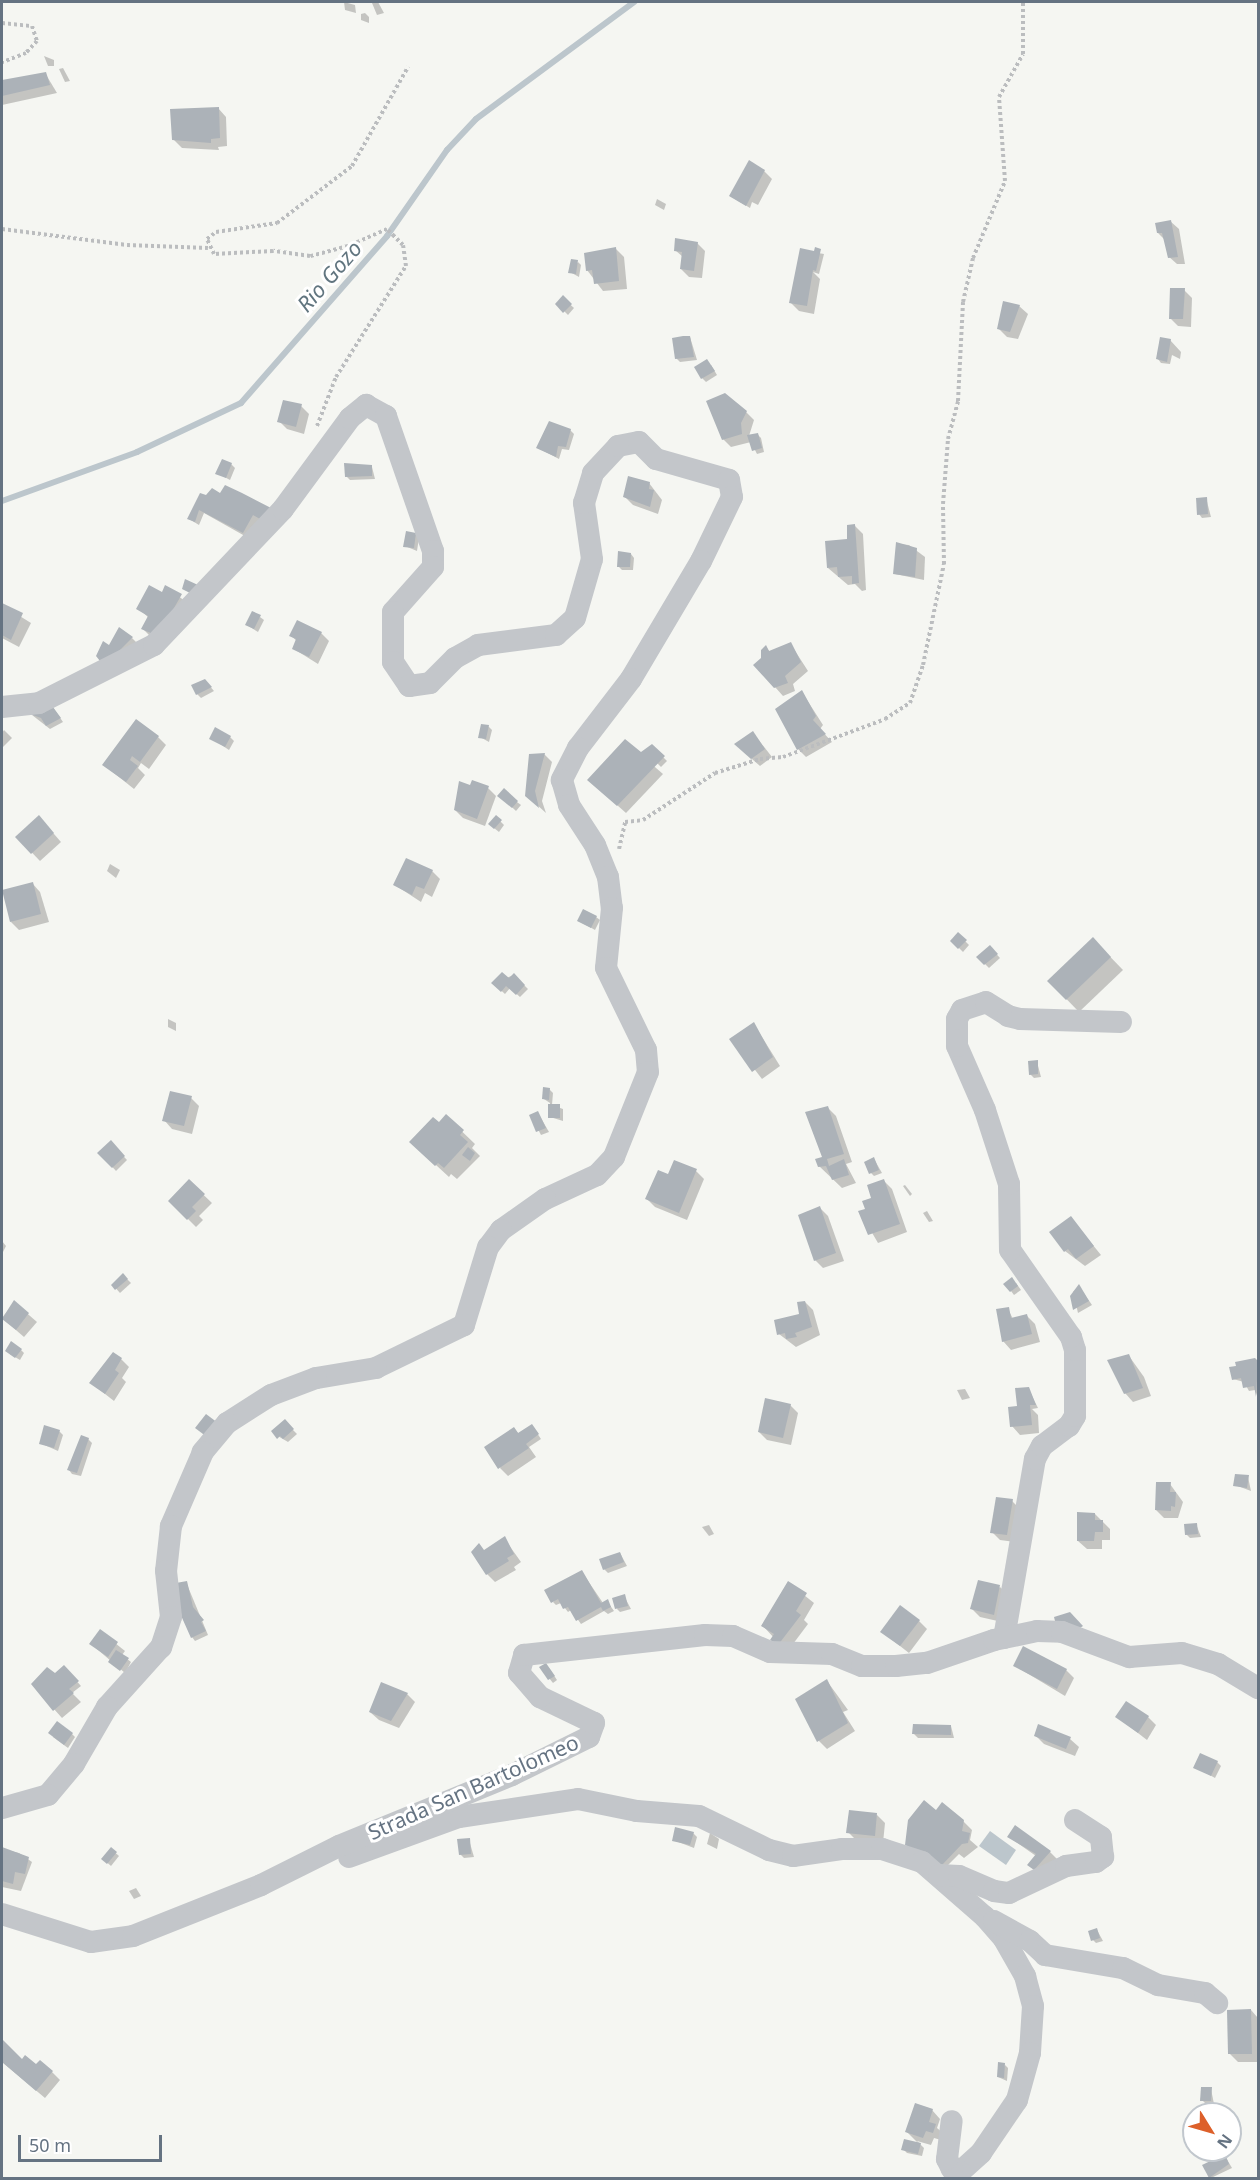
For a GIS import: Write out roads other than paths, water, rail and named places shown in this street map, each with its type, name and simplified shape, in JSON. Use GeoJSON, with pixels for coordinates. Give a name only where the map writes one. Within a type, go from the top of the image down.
{"type":"FeatureCollection","features":[{"type":"Feature","properties":{"kind":"street"},"geometry":{"type":"LineString","coordinates":[[2,706],[39,704],[154,645],[283,509],[350,418],[366,405],[386,416],[433,551],[433,567],[393,612],[393,662],[409,686],[430,683],[455,658],[478,645],[556,635],[575,618],[592,559],[584,503],[593,473],[618,446],[639,442],[656,459],[729,480],[732,497],[701,561],[631,679],[578,748],[562,780],[569,805],[596,845],[608,877],[612,908],[606,968],[646,1050],[648,1072],[614,1157],[597,1175],[545,1199],[501,1230],[488,1247],[464,1325],[376,1368],[316,1378],[271,1395],[227,1422],[203,1452],[171,1526],[166,1571],[171,1617],[160,1647],[107,1707],[74,1764],[48,1795],[2,1808]]}},
{"type":"Feature","properties":{"kind":"street"},"geometry":{"type":"LineString","coordinates":[[1004,1638],[1035,1459],[1042,1446],[1069,1426],[1075,1416],[1071,1336],[1014,1261],[1010,1250],[1009,1184],[985,1110],[957,1046],[957,1019],[962,1010],[986,1002],[1008,1016],[1020,1019],[1121,1022]]}},
{"type":"Feature","properties":{"kind":"street","name":"Strada San Bartolomeo"},"geometry":{"type":"LineString","coordinates":[[2,1914],[91,1942],[133,1936],[298,1868],[589,1737],[594,1724],[540,1697],[519,1672],[524,1655],[705,1635],[733,1636],[770,1652],[832,1654],[862,1666],[896,1666],[927,1663],[1004,1638],[1037,1631],[1062,1632],[1129,1657],[1182,1653],[1218,1664],[1258,1688]]}},
{"type":"Feature","properties":{"kind":"street"},"geometry":{"type":"LineString","coordinates":[[298,1868],[344,1858],[459,1817],[578,1799],[637,1811],[699,1816],[769,1850],[793,1856],[842,1849],[882,1850],[922,1862],[985,1917],[1004,1940],[1025,1976],[1033,2006],[1030,2053],[1017,2100],[981,2153],[960,2172],[952,2169],[947,2159],[952,2121]]}},
{"type":"Feature","properties":{"kind":"street"},"geometry":{"type":"LineString","coordinates":[[939,1875],[959,1876],[994,1892],[1009,1893],[1066,1866],[1096,1862],[1103,1857],[1104,1844],[1101,1837],[1075,1820]]}},
{"type":"Feature","properties":{"kind":"street"},"geometry":{"type":"LineString","coordinates":[[985,1917],[1030,1941],[1045,1954],[1123,1968],[1158,1985],[1205,1993],[1217,2003]]}},
{"type":"Feature","properties":{"kind":"waterway","name":"Rio Gozo"},"geometry":{"type":"LineString","coordinates":[[2,501],[137,452],[241,403],[387,236],[447,150],[476,119],[634,2]]}}]}
